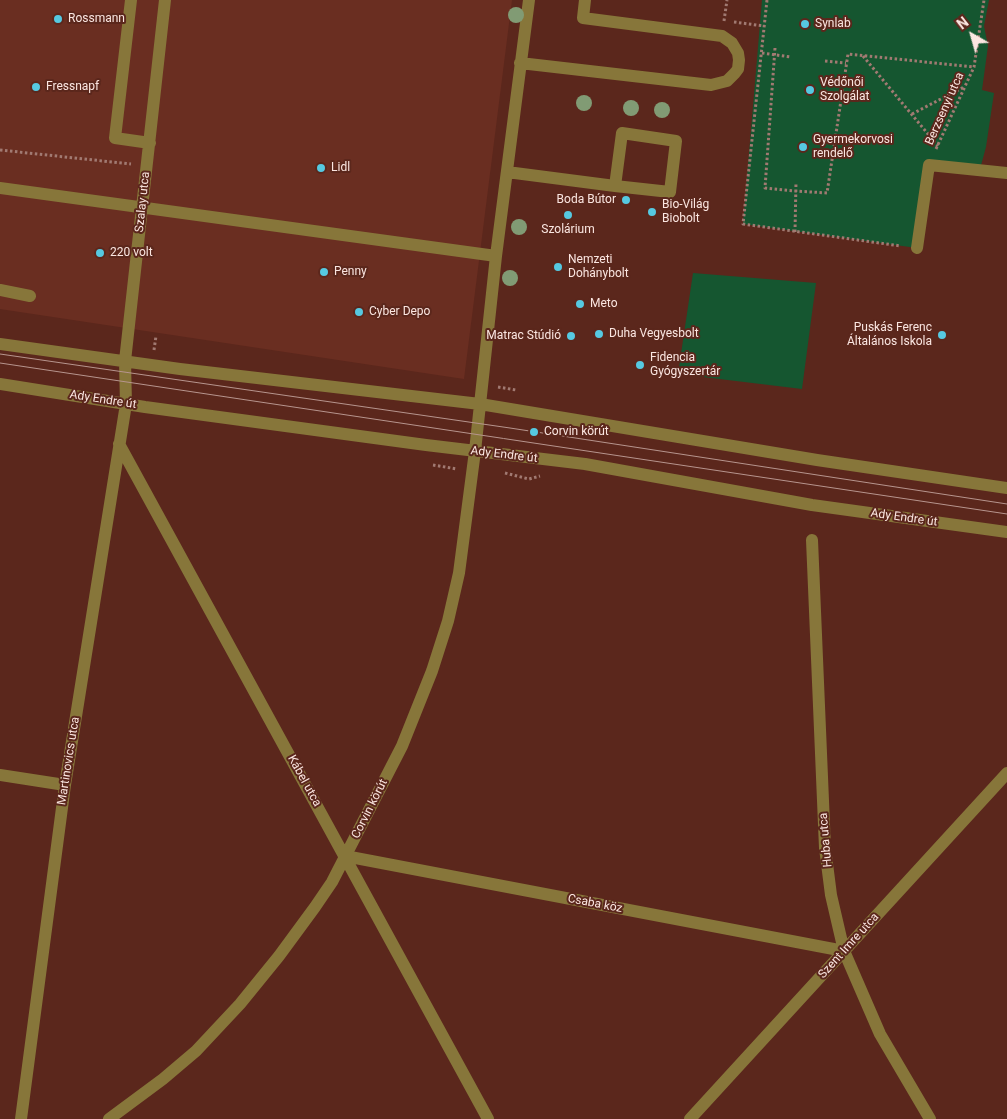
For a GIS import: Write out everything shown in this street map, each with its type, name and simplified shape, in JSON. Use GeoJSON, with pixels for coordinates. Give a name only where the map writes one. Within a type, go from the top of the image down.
{"type":"FeatureCollection","features":[{"type":"Feature","properties":{"kind":"street"},"geometry":{"type":"LineString","coordinates":[[131,0],[115,138],[150,143]]}},
{"type":"Feature","properties":{"kind":"street","name":"Szalay utca"},"geometry":{"type":"LineString","coordinates":[[126,404],[125,361],[165,0]]}},
{"type":"Feature","properties":{"kind":"street","name":"Corvin körút"},"geometry":{"type":"LineString","coordinates":[[109,1119],[163,1079],[196,1051],[240,1004],[315,907],[332,882],[402,746],[432,671],[448,622],[459,573],[475,451],[496,256],[529,0]]}},
{"type":"Feature","properties":{"kind":"street"},"geometry":{"type":"LineString","coordinates":[[520,63],[711,86],[726,81],[738,68],[740,60],[738,53],[732,43],[722,36],[583,18],[585,0]]}},
{"type":"Feature","properties":{"kind":"street"},"geometry":{"type":"LineString","coordinates":[[508,172],[614,186],[670,192],[676,141],[622,133],[614,186]]}},
{"type":"Feature","properties":{"kind":"street"},"geometry":{"type":"LineString","coordinates":[[917,248],[929,165],[1007,173]]}},
{"type":"Feature","properties":{"kind":"street"},"geometry":{"type":"LineString","coordinates":[[0,188],[496,256]]}},
{"type":"Feature","properties":{"kind":"street"},"geometry":{"type":"LineString","coordinates":[[0,290],[30,296]]}},
{"type":"Feature","properties":{"kind":"street"},"geometry":{"type":"LineString","coordinates":[[0,344],[480,404],[817,460],[1007,488]]}},
{"type":"Feature","properties":{"kind":"street","name":"Ady Endre út"},"geometry":{"type":"LineString","coordinates":[[0,384],[126,404],[585,464],[812,505],[1007,532]]}},
{"type":"Feature","properties":{"kind":"street","name":"Martinovics utca"},"geometry":{"type":"LineString","coordinates":[[21,1119],[65,784],[126,404]]}},
{"type":"Feature","properties":{"kind":"street","name":"Kábel utca"},"geometry":{"type":"LineString","coordinates":[[120,444],[488,1119]]}},
{"type":"Feature","properties":{"kind":"street","name":"Huba utca"},"geometry":{"type":"LineString","coordinates":[[812,540],[825,848],[831,895],[844,951],[880,1034],[930,1119]]}},
{"type":"Feature","properties":{"kind":"street","name":"Szent Imre utca"},"geometry":{"type":"LineString","coordinates":[[690,1119],[1007,773]]}},
{"type":"Feature","properties":{"kind":"street"},"geometry":{"type":"LineString","coordinates":[[0,775],[65,784]]}},
{"type":"Feature","properties":{"kind":"street","name":"Csaba köz"},"geometry":{"type":"LineString","coordinates":[[346,856],[844,951]]}},
{"type":"Feature","properties":{"kind":"path"},"geometry":{"type":"LineString","coordinates":[[724,16],[726,0]]}},
{"type":"Feature","properties":{"kind":"path"},"geometry":{"type":"LineString","coordinates":[[767,0],[743,224],[917,248]]}},
{"type":"Feature","properties":{"kind":"path","name":"Berzsenyi utca"},"geometry":{"type":"LineString","coordinates":[[929,165],[974,67],[984,0]]}},
{"type":"Feature","properties":{"kind":"path"},"geometry":{"type":"LineString","coordinates":[[776,48],[765,188],[795,191],[827,192],[848,54],[974,67]]}},
{"type":"Feature","properties":{"kind":"path"},"geometry":{"type":"LineString","coordinates":[[762,53],[791,57]]}},
{"type":"Feature","properties":{"kind":"path"},"geometry":{"type":"LineString","coordinates":[[863,55],[938,146]]}},
{"type":"Feature","properties":{"kind":"path"},"geometry":{"type":"LineString","coordinates":[[825,61],[846,63]]}},
{"type":"Feature","properties":{"kind":"path"},"geometry":{"type":"LineString","coordinates":[[912,114],[964,87]]}},
{"type":"Feature","properties":{"kind":"path"},"geometry":{"type":"LineString","coordinates":[[0,150],[147,166]]}},
{"type":"Feature","properties":{"kind":"path"},"geometry":{"type":"LineString","coordinates":[[795,232],[796,182]]}},
{"type":"Feature","properties":{"kind":"path"},"geometry":{"type":"LineString","coordinates":[[154,350],[156,336]]}},
{"type":"Feature","properties":{"kind":"shaded area"},"geometry":{"type":"Polygon","coordinates":[[[0,0],[512,0],[464,379],[0,309],[0,0]]]}},
{"type":"Feature","properties":{"kind":"green space"},"geometry":{"type":"Polygon","coordinates":[[[762,0],[989,0],[984,26],[988,46],[982,90],[994,93],[986,147],[980,169],[929,165],[917,248],[743,224],[762,0]]]}},
{"type":"Feature","properties":{"kind":"green space"},"geometry":{"type":"Polygon","coordinates":[[[693,273],[816,283],[802,389],[678,374],[693,273]]]}},
{"type":"Feature","properties":{"kind":"tram line"},"geometry":{"type":"LineString","coordinates":[[0,354],[510,428],[1007,504]]}},
{"type":"Feature","properties":{"kind":"tram line"},"geometry":{"type":"LineString","coordinates":[[0,363],[1007,514]]}},
{"type":"Feature","properties":{"kind":"place","name":"Rossmann"},"geometry":{"type":"Point","coordinates":[58,19]}},
{"type":"Feature","properties":{"kind":"place","name":"Synlab"},"geometry":{"type":"Point","coordinates":[805,24]}},
{"type":"Feature","properties":{"kind":"place","name":"Fressnapf"},"geometry":{"type":"Point","coordinates":[36,87]}},
{"type":"Feature","properties":{"kind":"place","name":"Védőnői Szolgálat"},"geometry":{"type":"Point","coordinates":[810,90]}},
{"type":"Feature","properties":{"kind":"place","name":"Gyermekorvosi rendelő"},"geometry":{"type":"Point","coordinates":[803,147]}},
{"type":"Feature","properties":{"kind":"place","name":"Lidl"},"geometry":{"type":"Point","coordinates":[321,168]}},
{"type":"Feature","properties":{"kind":"place","name":"Boda Bútor"},"geometry":{"type":"Point","coordinates":[626,200]}},
{"type":"Feature","properties":{"kind":"place","name":"Bio-Világ Biobolt"},"geometry":{"type":"Point","coordinates":[652,212]}},
{"type":"Feature","properties":{"kind":"place","name":"Szolárium"},"geometry":{"type":"Point","coordinates":[568,215]}},
{"type":"Feature","properties":{"kind":"place","name":"220 volt"},"geometry":{"type":"Point","coordinates":[100,253]}},
{"type":"Feature","properties":{"kind":"place","name":"Nemzeti Dohánybolt"},"geometry":{"type":"Point","coordinates":[558,267]}},
{"type":"Feature","properties":{"kind":"place","name":"Penny"},"geometry":{"type":"Point","coordinates":[324,272]}},
{"type":"Feature","properties":{"kind":"place","name":"Meto"},"geometry":{"type":"Point","coordinates":[580,304]}},
{"type":"Feature","properties":{"kind":"place","name":"Cyber Depo"},"geometry":{"type":"Point","coordinates":[359,312]}},
{"type":"Feature","properties":{"kind":"place","name":"Duha Vegyesbolt"},"geometry":{"type":"Point","coordinates":[599,334]}},
{"type":"Feature","properties":{"kind":"place","name":"Puskás Ferenc Általános Iskola"},"geometry":{"type":"Point","coordinates":[942,335]}},
{"type":"Feature","properties":{"kind":"place","name":"Matrac Stúdió"},"geometry":{"type":"Point","coordinates":[571,336]}},
{"type":"Feature","properties":{"kind":"place","name":"Fidencia Gyógyszertár"},"geometry":{"type":"Point","coordinates":[640,365]}},
{"type":"Feature","properties":{"kind":"place","name":"Corvin körút"},"geometry":{"type":"Point","coordinates":[534,432]}}]}
